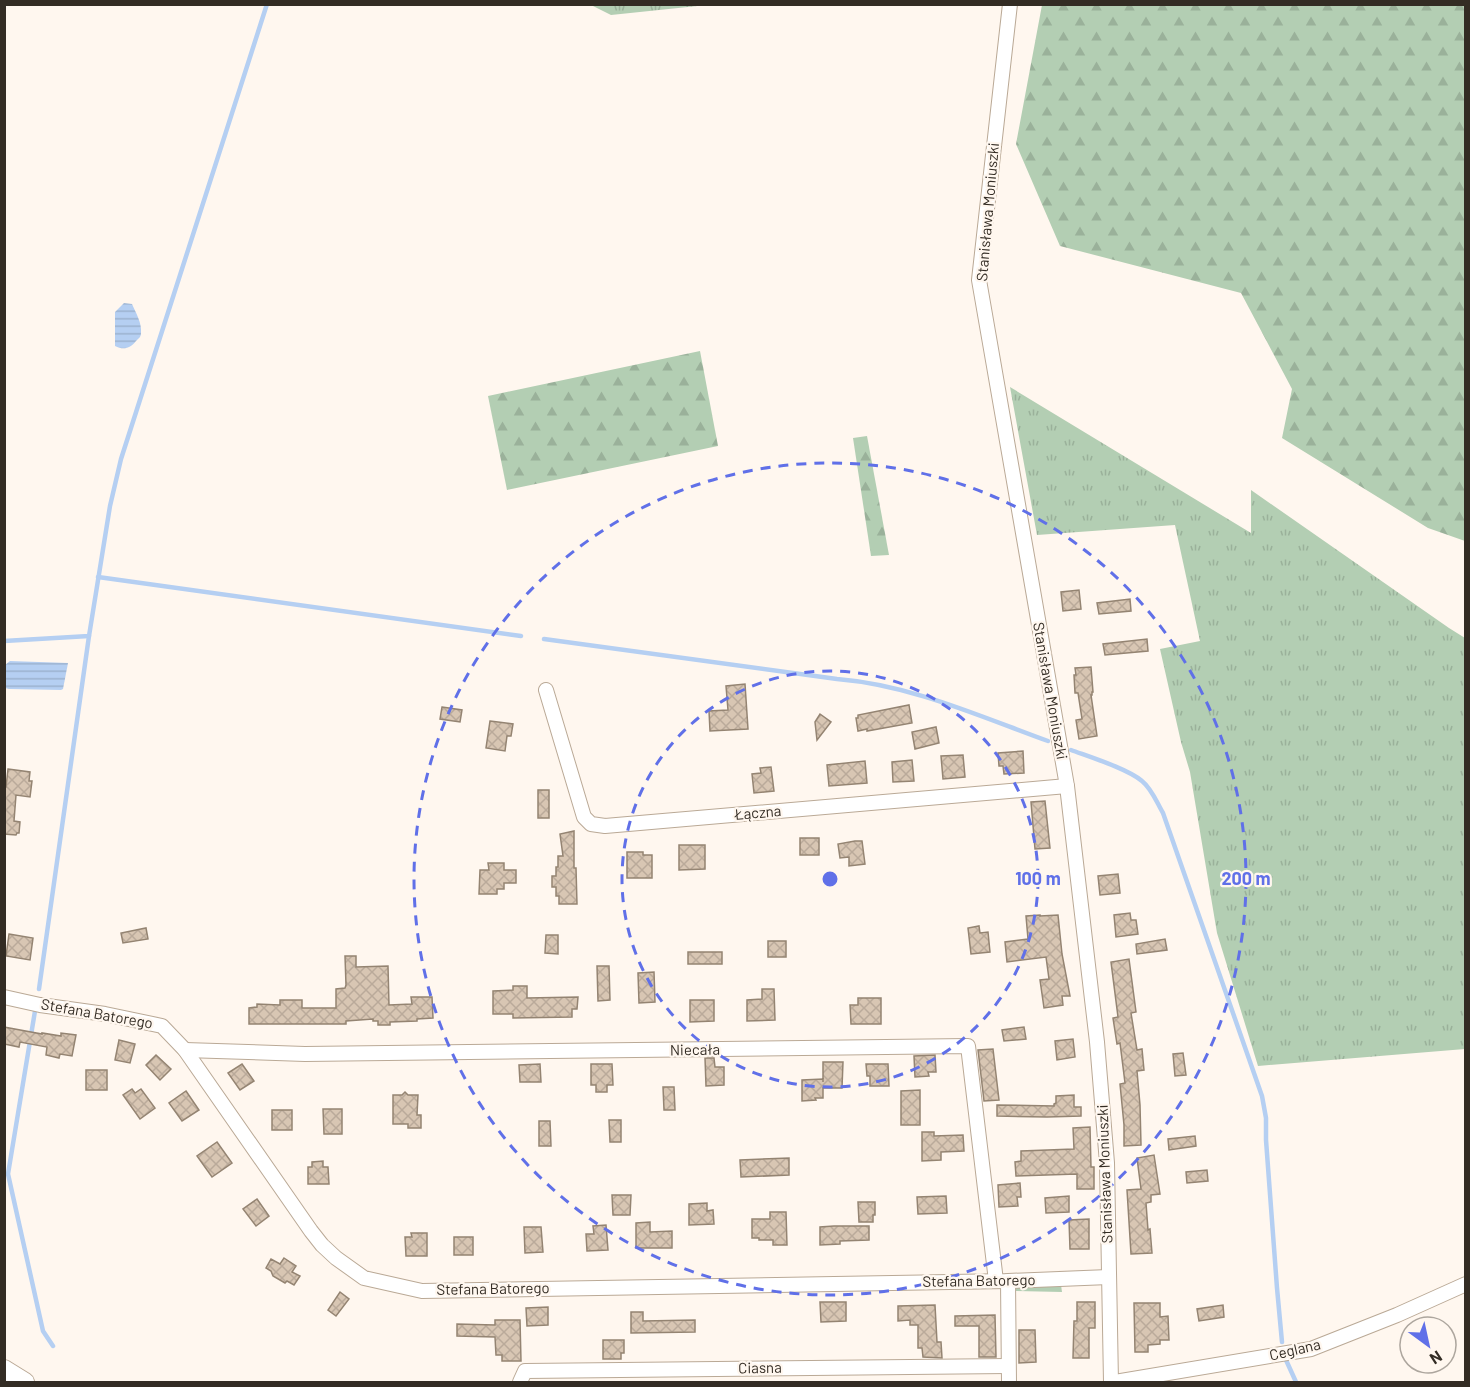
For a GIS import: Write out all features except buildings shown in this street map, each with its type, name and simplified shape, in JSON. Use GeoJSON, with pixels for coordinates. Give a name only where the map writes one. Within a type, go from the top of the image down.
{"type":"FeatureCollection","features":[{"type":"Feature","properties":{"kind":"street","name":"Stanisława Moniuszki"},"geometry":{"type":"LineString","coordinates":[[1010,4],[979,280],[1067,786],[1097,1042],[1107,1163],[1113,1383]]}},
{"type":"Feature","properties":{"kind":"street","name":"Łączna"},"geometry":{"type":"LineString","coordinates":[[546,690],[584,817],[591,824],[605,826],[1067,786]]}},
{"type":"Feature","properties":{"kind":"street","name":"Stefana Batorego"},"geometry":{"type":"LineString","coordinates":[[4,997],[162,1026],[185,1050],[322,1245],[364,1278],[422,1291],[1002,1281],[1109,1277]]}},
{"type":"Feature","properties":{"kind":"street","name":"Niecała"},"geometry":{"type":"LineString","coordinates":[[185,1050],[305,1054],[968,1046],[1002,1281]]}},
{"type":"Feature","properties":{"kind":"street"},"geometry":{"type":"LineString","coordinates":[[1002,1281],[1009,1383]]}},
{"type":"Feature","properties":{"kind":"street","name":"Ceglana"},"geometry":{"type":"LineString","coordinates":[[1113,1383],[1311,1349],[1397,1315],[1466,1284]]}},
{"type":"Feature","properties":{"kind":"street","name":"Ciasna"},"geometry":{"type":"LineString","coordinates":[[520,1383],[525,1371],[1008,1366]]}},
{"type":"Feature","properties":{"kind":"street"},"geometry":{"type":"LineString","coordinates":[[4,1370],[26,1383]]}},
{"type":"Feature","properties":{"kind":"green space"},"geometry":{"type":"Polygon","coordinates":[[[591,5],[707,5],[611,15],[591,5]]]}},
{"type":"Feature","properties":{"kind":"green space"},"geometry":{"type":"Polygon","coordinates":[[[1042,5],[1465,5],[1465,541],[1428,528],[1282,438],[1292,389],[1241,293],[1060,246],[1016,144],[1042,5]]]}},
{"type":"Feature","properties":{"kind":"green space"},"geometry":{"type":"Polygon","coordinates":[[[700,351],[718,446],[507,490],[488,396],[700,351]]]}},
{"type":"Feature","properties":{"kind":"green space"},"geometry":{"type":"Polygon","coordinates":[[[1010,387],[1251,533],[1251,490],[1465,638],[1465,1049],[1258,1066],[1217,933],[1190,772],[1160,649],[1200,641],[1175,525],[1037,535],[1010,387]]]}},
{"type":"Feature","properties":{"kind":"green space"},"geometry":{"type":"Polygon","coordinates":[[[867,436],[889,555],[871,556],[853,438],[867,436]]]}},
{"type":"Feature","properties":{"kind":"green space"},"geometry":{"type":"Polygon","coordinates":[[[1061,1285],[1062,1292],[1014,1291],[1017,1286],[1061,1285]]]}},
{"type":"Feature","properties":{"kind":"water"},"geometry":{"type":"Polygon","coordinates":[[[124,303],[132,304],[138,318],[141,336],[131,346],[121,348],[115,346],[115,312],[124,303]]]}},
{"type":"Feature","properties":{"kind":"water"},"geometry":{"type":"Polygon","coordinates":[[[10,661],[68,663],[63,689],[5,688],[5,665],[10,661]]]}},
{"type":"Feature","properties":{"kind":"waterway"},"geometry":{"type":"LineString","coordinates":[[4,641],[89,636],[110,506],[121,459],[267,4]]}},
{"type":"Feature","properties":{"kind":"waterway"},"geometry":{"type":"LineString","coordinates":[[98,577],[521,636]]}},
{"type":"Feature","properties":{"kind":"waterway"},"geometry":{"type":"LineString","coordinates":[[39,989],[89,636]]}},
{"type":"Feature","properties":{"kind":"waterway"},"geometry":{"type":"LineString","coordinates":[[544,639],[864,682],[944,703],[1048,741]]}},
{"type":"Feature","properties":{"kind":"waterway"},"geometry":{"type":"LineString","coordinates":[[1071,750],[1128,772],[1142,781],[1149,788],[1163,813],[1262,1096],[1266,1118],[1282,1342]]}},
{"type":"Feature","properties":{"kind":"waterway"},"geometry":{"type":"LineString","coordinates":[[35,1011],[8,1174],[43,1331],[53,1346]]}},
{"type":"Feature","properties":{"kind":"waterway"},"geometry":{"type":"LineString","coordinates":[[1286,1360],[1296,1382]]}}]}
